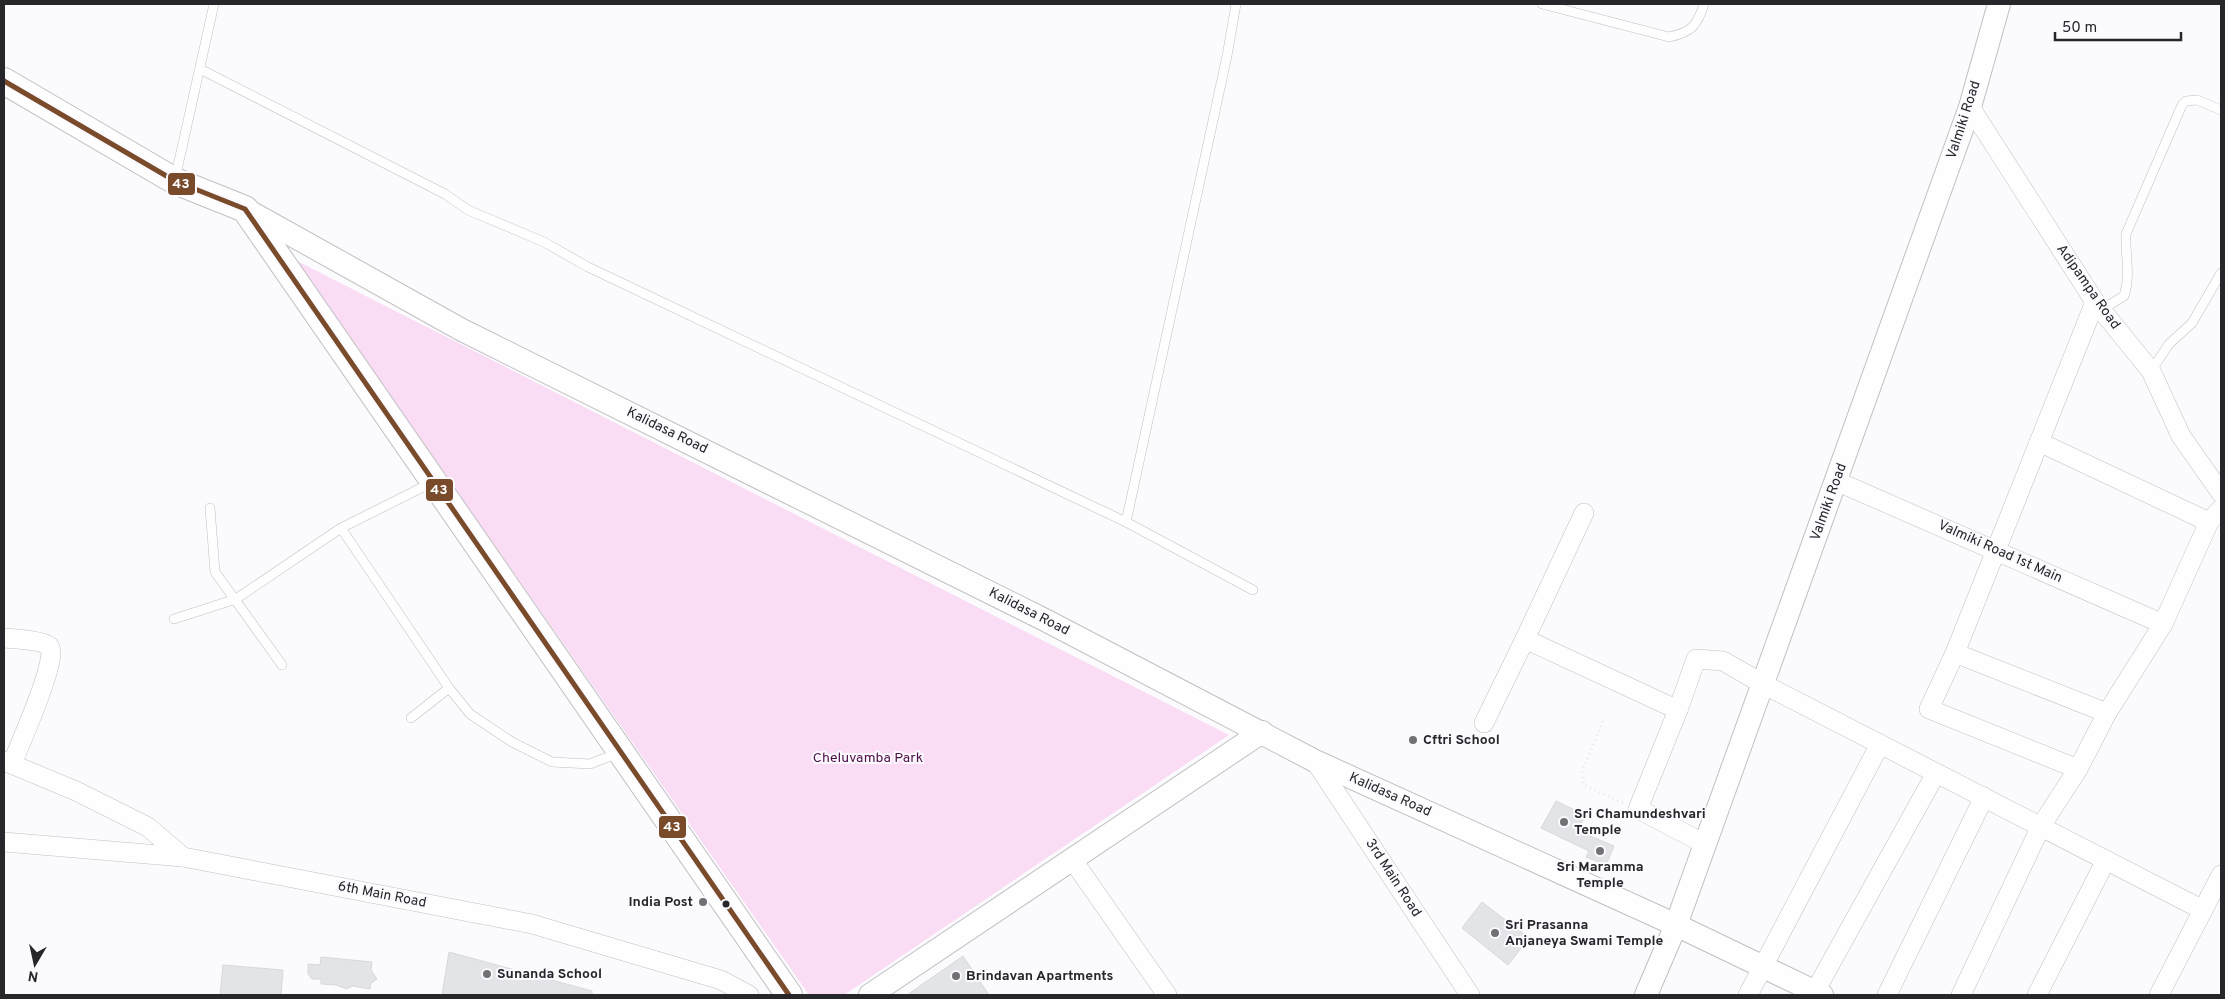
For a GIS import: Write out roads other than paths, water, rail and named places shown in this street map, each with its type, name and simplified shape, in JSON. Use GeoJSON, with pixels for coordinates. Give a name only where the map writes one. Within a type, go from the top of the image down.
{"type":"FeatureCollection","features":[{"type":"Feature","properties":{"kind":"main road"},"geometry":{"type":"LineString","coordinates":[[4,81],[175,181],[246,209],[789,995]]}},
{"type":"Feature","properties":{"kind":"street","name":"Valmiki Road"},"geometry":{"type":"LineString","coordinates":[[1646,995],[1676,925],[1970,107],[1999,4]]}},
{"type":"Feature","properties":{"kind":"street","name":"Adipampa Road"},"geometry":{"type":"LineString","coordinates":[[1970,107],[2098,306],[2151,371],[2181,436],[2221,493]]}},
{"type":"Feature","properties":{"kind":"street","name":"Kalidasa Road"},"geometry":{"type":"LineString","coordinates":[[246,209],[462,330],[1036,616],[1315,761],[1676,925],[1817,994]]}},
{"type":"Feature","properties":{"kind":"street"},"geometry":{"type":"LineString","coordinates":[[2078,769],[1930,709],[1955,653],[2039,442],[2098,306]]}},
{"type":"Feature","properties":{"kind":"street"},"geometry":{"type":"LineString","coordinates":[[1961,995],[2041,826],[2078,769],[2107,713],[2163,624],[2215,515],[2039,442]]}},
{"type":"Feature","properties":{"kind":"street","name":"Valmiki Road 1st Main"},"geometry":{"type":"LineString","coordinates":[[1836,481],[2163,624]]}},
{"type":"Feature","properties":{"kind":"street"},"geometry":{"type":"LineString","coordinates":[[1484,723],[1584,513]]}},
{"type":"Feature","properties":{"kind":"street"},"geometry":{"type":"LineString","coordinates":[[4,638],[42,643],[48,646],[52,652],[52,659],[40,693],[8,763],[76,791],[148,827],[183,857]]}},
{"type":"Feature","properties":{"kind":"street"},"geometry":{"type":"LineString","coordinates":[[1525,640],[1678,710]]}},
{"type":"Feature","properties":{"kind":"street"},"geometry":{"type":"LineString","coordinates":[[1955,653],[2107,713]]}},
{"type":"Feature","properties":{"kind":"street"},"geometry":{"type":"LineString","coordinates":[[1705,844],[1638,809],[1678,710],[1696,659],[1723,661],[1763,684],[2204,910]]}},
{"type":"Feature","properties":{"kind":"street"},"geometry":{"type":"LineString","coordinates":[[870,995],[1262,732]]}},
{"type":"Feature","properties":{"kind":"street"},"geometry":{"type":"LineString","coordinates":[[1748,995],[1880,744]]}},
{"type":"Feature","properties":{"kind":"street","name":"3rd Main Road"},"geometry":{"type":"LineString","coordinates":[[1315,761],[1470,995]]}},
{"type":"Feature","properties":{"kind":"street"},"geometry":{"type":"LineString","coordinates":[[1817,994],[1936,773]]}},
{"type":"Feature","properties":{"kind":"street"},"geometry":{"type":"LineString","coordinates":[[1887,995],[1984,797]]}},
{"type":"Feature","properties":{"kind":"street","name":"6th Main Road"},"geometry":{"type":"LineString","coordinates":[[4,842],[183,857],[532,924],[721,980],[749,995]]}},
{"type":"Feature","properties":{"kind":"street"},"geometry":{"type":"LineString","coordinates":[[1072,859],[1167,995]]}},
{"type":"Feature","properties":{"kind":"street"},"geometry":{"type":"LineString","coordinates":[[2037,995],[2106,860]]}},
{"type":"Feature","properties":{"kind":"street"},"geometry":{"type":"LineString","coordinates":[[2160,995],[2221,875]]}},
{"type":"Feature","properties":{"kind":"lane"},"geometry":{"type":"LineString","coordinates":[[175,181],[214,4]]}},
{"type":"Feature","properties":{"kind":"lane"},"geometry":{"type":"LineString","coordinates":[[1126,522],[1236,4]]}},
{"type":"Feature","properties":{"kind":"lane"},"geometry":{"type":"LineString","coordinates":[[1542,4],[1669,38],[1686,33],[1699,21],[1704,4]]}},
{"type":"Feature","properties":{"kind":"lane"},"geometry":{"type":"LineString","coordinates":[[200,69],[445,194],[468,210],[544,242],[588,267],[1126,522],[1253,590]]}},
{"type":"Feature","properties":{"kind":"lane"},"geometry":{"type":"LineString","coordinates":[[2098,306],[2124,296],[2129,281],[2125,251],[2126,234],[2182,105],[2186,101],[2197,100],[2221,110]]}},
{"type":"Feature","properties":{"kind":"lane"},"geometry":{"type":"LineString","coordinates":[[2151,371],[2169,344],[2192,324],[2221,273]]}},
{"type":"Feature","properties":{"kind":"lane"},"geometry":{"type":"LineString","coordinates":[[174,618],[236,599],[341,528],[434,481]]}},
{"type":"Feature","properties":{"kind":"lane"},"geometry":{"type":"LineString","coordinates":[[210,508],[215,572],[282,665]]}},
{"type":"Feature","properties":{"kind":"lane"},"geometry":{"type":"LineString","coordinates":[[341,528],[449,688],[470,714],[512,742],[552,762],[590,764],[620,752]]}},
{"type":"Feature","properties":{"kind":"lane"},"geometry":{"type":"LineString","coordinates":[[411,718],[449,688]]}},
{"type":"Feature","properties":{"kind":"place","name":"Cftri School"},"geometry":{"type":"Point","coordinates":[1413,740]}},
{"type":"Feature","properties":{"kind":"place","name":"Sri Chamundeshvari Temple"},"geometry":{"type":"Point","coordinates":[1564,822]}},
{"type":"Feature","properties":{"kind":"place","name":"Sri Maramma Temple"},"geometry":{"type":"Point","coordinates":[1600,851]}},
{"type":"Feature","properties":{"kind":"place","name":"India Post"},"geometry":{"type":"Point","coordinates":[703,902]}},
{"type":"Feature","properties":{"kind":"place","name":"Sri Prasanna Anjaneya Swami Temple"},"geometry":{"type":"Point","coordinates":[1495,933]}},
{"type":"Feature","properties":{"kind":"place","name":"Sunanda School"},"geometry":{"type":"Point","coordinates":[487,974]}},
{"type":"Feature","properties":{"kind":"place","name":"Brindavan Apartments"},"geometry":{"type":"Point","coordinates":[956,976]}},
{"type":"Feature","properties":{"kind":"park label","name":"Cheluvamba Park"},"geometry":{"type":"Point","coordinates":[868,758]}}]}
